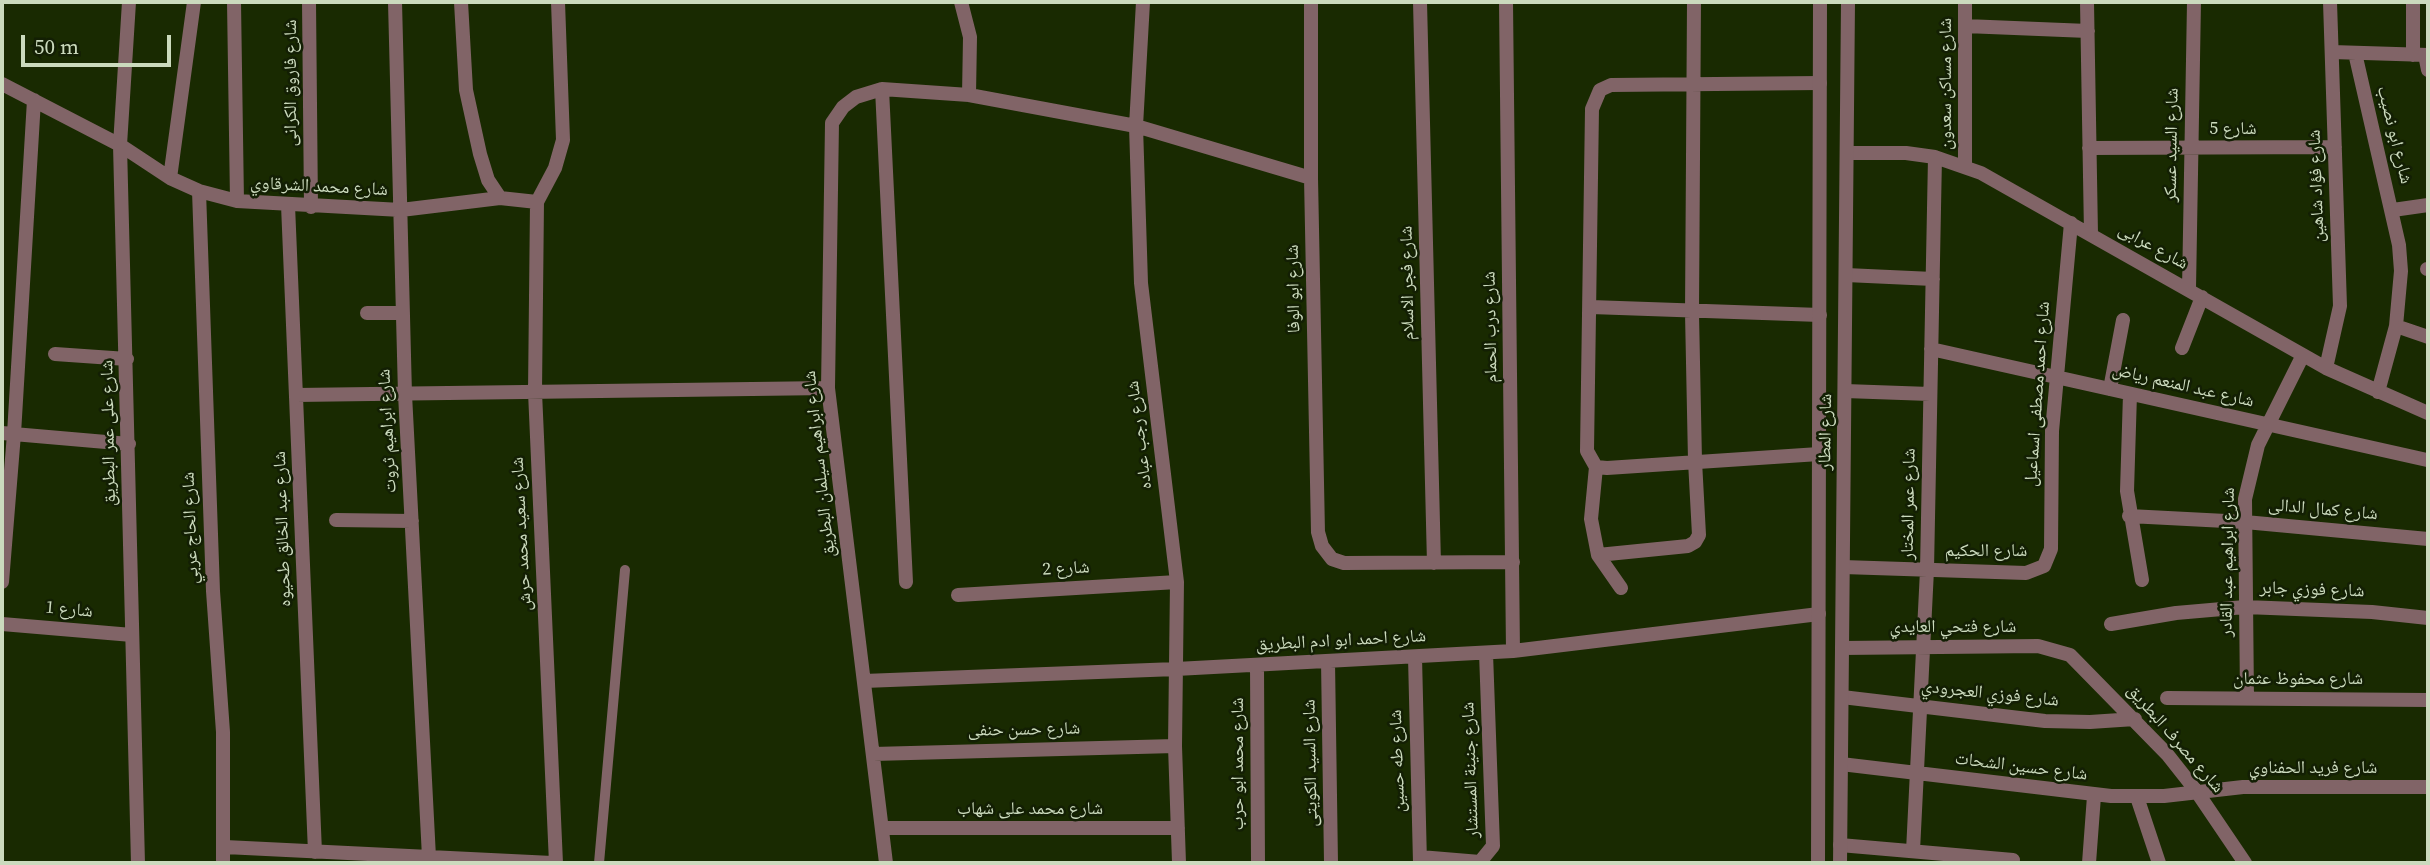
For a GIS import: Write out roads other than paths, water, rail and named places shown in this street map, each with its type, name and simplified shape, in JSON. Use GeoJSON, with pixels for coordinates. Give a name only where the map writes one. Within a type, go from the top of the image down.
{"type":"FeatureCollection","features":[{"type":"Feature","properties":{"kind":"street","name":"شارع على عمر البطريق"},"geometry":{"type":"LineString","coordinates":[[129,2],[120,145],[130,444],[138,863]]}},
{"type":"Feature","properties":{"kind":"street"},"geometry":{"type":"LineString","coordinates":[[170,178],[194,2]]}},
{"type":"Feature","properties":{"kind":"street"},"geometry":{"type":"LineString","coordinates":[[234,2],[237,201]]}},
{"type":"Feature","properties":{"kind":"street","name":"شارع فاروق الكرانى"},"geometry":{"type":"LineString","coordinates":[[309,2],[311,207]]}},
{"type":"Feature","properties":{"kind":"street","name":"شارع ابراهيم ثروت"},"geometry":{"type":"LineString","coordinates":[[395,2],[405,394],[429,857]]}},
{"type":"Feature","properties":{"kind":"street"},"geometry":{"type":"LineString","coordinates":[[461,2],[466,90],[480,155],[488,180],[500,198]]}},
{"type":"Feature","properties":{"kind":"street"},"geometry":{"type":"LineString","coordinates":[[537,202],[555,168],[563,140],[558,2]]}},
{"type":"Feature","properties":{"kind":"street"},"geometry":{"type":"LineString","coordinates":[[961,2],[970,37],[969,95]]}},
{"type":"Feature","properties":{"kind":"street","name":"شارع رجب عباده"},"geometry":{"type":"LineString","coordinates":[[1143,2],[1136,126],[1141,282],[1177,582],[1175,746],[1180,863]]}},
{"type":"Feature","properties":{"kind":"street","name":"شارع ابو الوفا"},"geometry":{"type":"LineString","coordinates":[[1311,2],[1311,178],[1318,532],[1322,547],[1332,559],[1344,563],[1434,562]]}},
{"type":"Feature","properties":{"kind":"street","name":"شارع فجر الاسلام"},"geometry":{"type":"LineString","coordinates":[[1420,2],[1434,562]]}},
{"type":"Feature","properties":{"kind":"street","name":"شارع درب الحمام"},"geometry":{"type":"LineString","coordinates":[[1506,2],[1513,651]]}},
{"type":"Feature","properties":{"kind":"street"},"geometry":{"type":"LineString","coordinates":[[1598,555],[1688,546],[1695,542],[1699,535],[1692,313],[1694,2]]}},
{"type":"Feature","properties":{"kind":"street","name":"شارع المطار"},"geometry":{"type":"LineString","coordinates":[[1818,863],[1820,2]]}},
{"type":"Feature","properties":{"kind":"street","name":"شارع المطار"},"geometry":{"type":"LineString","coordinates":[[1840,863],[1848,2]]}},
{"type":"Feature","properties":{"kind":"street","name":"شارع مساكن سعدون"},"geometry":{"type":"LineString","coordinates":[[1965,2],[1965,167]]}},
{"type":"Feature","properties":{"kind":"street"},"geometry":{"type":"LineString","coordinates":[[2087,2],[2091,234]]}},
{"type":"Feature","properties":{"kind":"street","name":"شارع السيد عسكر"},"geometry":{"type":"LineString","coordinates":[[2194,2],[2191,148],[2195,293]]}},
{"type":"Feature","properties":{"kind":"street","name":"شارع فؤاد شاهين"},"geometry":{"type":"LineString","coordinates":[[2326,368],[2335,338],[2340,306],[2330,2]]}},
{"type":"Feature","properties":{"kind":"street"},"geometry":{"type":"LineString","coordinates":[[2332,52],[2424,59],[2413,2]]}},
{"type":"Feature","properties":{"kind":"street"},"geometry":{"type":"LineString","coordinates":[[1965,26],[2088,31]]}},
{"type":"Feature","properties":{"kind":"street","name":"شارع ابو نصيب"},"geometry":{"type":"LineString","coordinates":[[2355,53],[2393,210],[2401,271],[2396,326],[2378,392]]}},
{"type":"Feature","properties":{"kind":"street"},"geometry":{"type":"LineString","coordinates":[[1621,588],[1598,555],[1591,519],[1596,467],[1587,451],[1592,109],[1595,98],[1600,90],[1611,85],[1820,83]]}},
{"type":"Feature","properties":{"kind":"street","name":"شارع محمد الشرقاوي"},"geometry":{"type":"LineString","coordinates":[[2,84],[120,145],[170,178],[199,191],[237,201],[401,210],[500,198],[537,202]]}},
{"type":"Feature","properties":{"kind":"street"},"geometry":{"type":"LineString","coordinates":[[906,582],[882,89],[969,95],[1136,126],[1311,178]]}},
{"type":"Feature","properties":{"kind":"street","name":"شارع ابراهيم سيلمان البطريق"},"geometry":{"type":"LineString","coordinates":[[882,89],[856,97],[843,107],[832,123],[828,388],[886,863]]}},
{"type":"Feature","properties":{"kind":"street"},"geometry":{"type":"LineString","coordinates":[[2,582],[8,434],[34,100]]}},
{"type":"Feature","properties":{"kind":"street","name":"شارع 5"},"geometry":{"type":"LineString","coordinates":[[2089,149],[2335,147]]}},
{"type":"Feature","properties":{"kind":"street","name":"شارع عرابى"},"geometry":{"type":"LineString","coordinates":[[1847,153],[1877,151],[1935,158],[1997,181],[2326,368],[2428,413]]}},
{"type":"Feature","properties":{"kind":"street","name":"شارع عمر المختار"},"geometry":{"type":"LineString","coordinates":[[1913,851],[1927,570],[1935,158]]}},
{"type":"Feature","properties":{"kind":"street","name":"شارع الحاج عربي"},"geometry":{"type":"LineString","coordinates":[[199,191],[213,591],[223,732],[223,863]]}},
{"type":"Feature","properties":{"kind":"street","name":"شارع سعيد محمد حرش"},"geometry":{"type":"LineString","coordinates":[[537,202],[534,392],[554,863]]}},
{"type":"Feature","properties":{"kind":"street"},"geometry":{"type":"LineString","coordinates":[[1821,205],[1847,204]]}},
{"type":"Feature","properties":{"kind":"street","name":"شارع عبد الخالق طحيوه"},"geometry":{"type":"LineString","coordinates":[[288,205],[315,852]]}},
{"type":"Feature","properties":{"kind":"street"},"geometry":{"type":"LineString","coordinates":[[2393,210],[2428,205]]}},
{"type":"Feature","properties":{"kind":"street","name":"شارع احمد مصطفى اسماعيل"},"geometry":{"type":"LineString","coordinates":[[2044,566],[2051,549],[2051,458],[2071,223]]}},
{"type":"Feature","properties":{"kind":"street"},"geometry":{"type":"LineString","coordinates":[[1846,275],[1933,279]]}},
{"type":"Feature","properties":{"kind":"street"},"geometry":{"type":"LineString","coordinates":[[2182,348],[2195,293]]}},
{"type":"Feature","properties":{"kind":"street"},"geometry":{"type":"LineString","coordinates":[[1591,307],[1692,313],[1820,315]]}},
{"type":"Feature","properties":{"kind":"street"},"geometry":{"type":"LineString","coordinates":[[367,313],[403,313]]}},
{"type":"Feature","properties":{"kind":"street"},"geometry":{"type":"LineString","coordinates":[[2110,389],[2123,320]]}},
{"type":"Feature","properties":{"kind":"street"},"geometry":{"type":"LineString","coordinates":[[2396,326],[2428,337]]}},
{"type":"Feature","properties":{"kind":"street","name":"شارع عبد المنعم رياض"},"geometry":{"type":"LineString","coordinates":[[1931,349],[2427,460]]}},
{"type":"Feature","properties":{"kind":"street"},"geometry":{"type":"LineString","coordinates":[[55,354],[127,359]]}},
{"type":"Feature","properties":{"kind":"street","name":"شارع ابراهيم عبد القادر"},"geometry":{"type":"LineString","coordinates":[[2248,698],[2245,522],[2250,471],[2268,424],[2303,355]]}},
{"type":"Feature","properties":{"kind":"street"},"geometry":{"type":"LineString","coordinates":[[296,395],[828,388]]}},
{"type":"Feature","properties":{"kind":"street"},"geometry":{"type":"LineString","coordinates":[[1845,391],[1930,394]]}},
{"type":"Feature","properties":{"kind":"street"},"geometry":{"type":"LineString","coordinates":[[2130,394],[2129,516],[2142,580]]}},
{"type":"Feature","properties":{"kind":"street"},"geometry":{"type":"LineString","coordinates":[[8,434],[130,444]]}},
{"type":"Feature","properties":{"kind":"street"},"geometry":{"type":"LineString","coordinates":[[1596,467],[1819,454]]}},
{"type":"Feature","properties":{"kind":"street","name":"شارع كمال الدالى"},"geometry":{"type":"LineString","coordinates":[[2129,516],[2245,522],[2428,539]]}},
{"type":"Feature","properties":{"kind":"street"},"geometry":{"type":"LineString","coordinates":[[336,520],[412,521]]}},
{"type":"Feature","properties":{"kind":"street"},"geometry":{"type":"LineString","coordinates":[[1434,562],[1513,562]]}},
{"type":"Feature","properties":{"kind":"street","name":"شارع الحكيم"},"geometry":{"type":"LineString","coordinates":[[1843,567],[2026,573],[2044,566]]}},
{"type":"Feature","properties":{"kind":"street","name":"شارع 2"},"geometry":{"type":"LineString","coordinates":[[958,595],[1177,582]]}},
{"type":"Feature","properties":{"kind":"street","name":"شارع فوزي جابر"},"geometry":{"type":"LineString","coordinates":[[2111,624],[2176,613],[2245,607],[2372,612],[2428,618]]}},
{"type":"Feature","properties":{"kind":"street","name":"شارع احمد ابو ادم البطريق"},"geometry":{"type":"LineString","coordinates":[[864,681],[1486,653],[1819,614]]}},
{"type":"Feature","properties":{"kind":"street","name":"شارع 1"},"geometry":{"type":"LineString","coordinates":[[2,624],[132,635]]}},
{"type":"Feature","properties":{"kind":"street","name":"شارع فتحي العايدي"},"geometry":{"type":"LineString","coordinates":[[1842,648],[2038,646],[2063,651]]}},
{"type":"Feature","properties":{"kind":"street","name":"شارع مصرف البطريق"},"geometry":{"type":"LineString","coordinates":[[2063,651],[2077,660],[2135,719],[2197,792],[2245,863]]}},
{"type":"Feature","properties":{"kind":"street","name":"شارع جنينة المستشار"},"geometry":{"type":"LineString","coordinates":[[1420,860],[1479,862],[1493,846],[1486,653]]}},
{"type":"Feature","properties":{"kind":"street","name":"شارع طه حسين"},"geometry":{"type":"LineString","coordinates":[[1415,657],[1420,860]]}},
{"type":"Feature","properties":{"kind":"street","name":"شارع السيد الكويتى"},"geometry":{"type":"LineString","coordinates":[[1328,662],[1331,863]]}},
{"type":"Feature","properties":{"kind":"street","name":"شارع محمد ابو حرب"},"geometry":{"type":"LineString","coordinates":[[1257,665],[1258,863]]}},
{"type":"Feature","properties":{"kind":"street","name":"شارع فوزي العجرودي"},"geometry":{"type":"LineString","coordinates":[[1842,696],[2068,722],[2135,719]]}},
{"type":"Feature","properties":{"kind":"street","name":"شارع محفوظ عثمان"},"geometry":{"type":"LineString","coordinates":[[2167,698],[2428,700]]}},
{"type":"Feature","properties":{"kind":"street","name":"شارع حسن حنفى"},"geometry":{"type":"LineString","coordinates":[[873,754],[1175,746]]}},
{"type":"Feature","properties":{"kind":"street","name":"شارع حسين الشحات"},"geometry":{"type":"LineString","coordinates":[[1841,764],[2094,796],[2137,797],[2197,792]]}},
{"type":"Feature","properties":{"kind":"street","name":"شارع فريد الحفناوي"},"geometry":{"type":"LineString","coordinates":[[2197,792],[2243,787],[2428,787]]}},
{"type":"Feature","properties":{"kind":"street"},"geometry":{"type":"LineString","coordinates":[[2089,863],[2094,796]]}},
{"type":"Feature","properties":{"kind":"street"},"geometry":{"type":"LineString","coordinates":[[2137,797],[2159,863]]}},
{"type":"Feature","properties":{"kind":"street","name":"شارع محمد على شهاب"},"geometry":{"type":"LineString","coordinates":[[882,828],[1178,828]]}},
{"type":"Feature","properties":{"kind":"street"},"geometry":{"type":"LineString","coordinates":[[1840,845],[2013,860]]}},
{"type":"Feature","properties":{"kind":"street"},"geometry":{"type":"LineString","coordinates":[[225,847],[554,863]]}},
{"type":"Feature","properties":{"kind":"lane"},"geometry":{"type":"LineString","coordinates":[[599,863],[625,570]]}}]}
